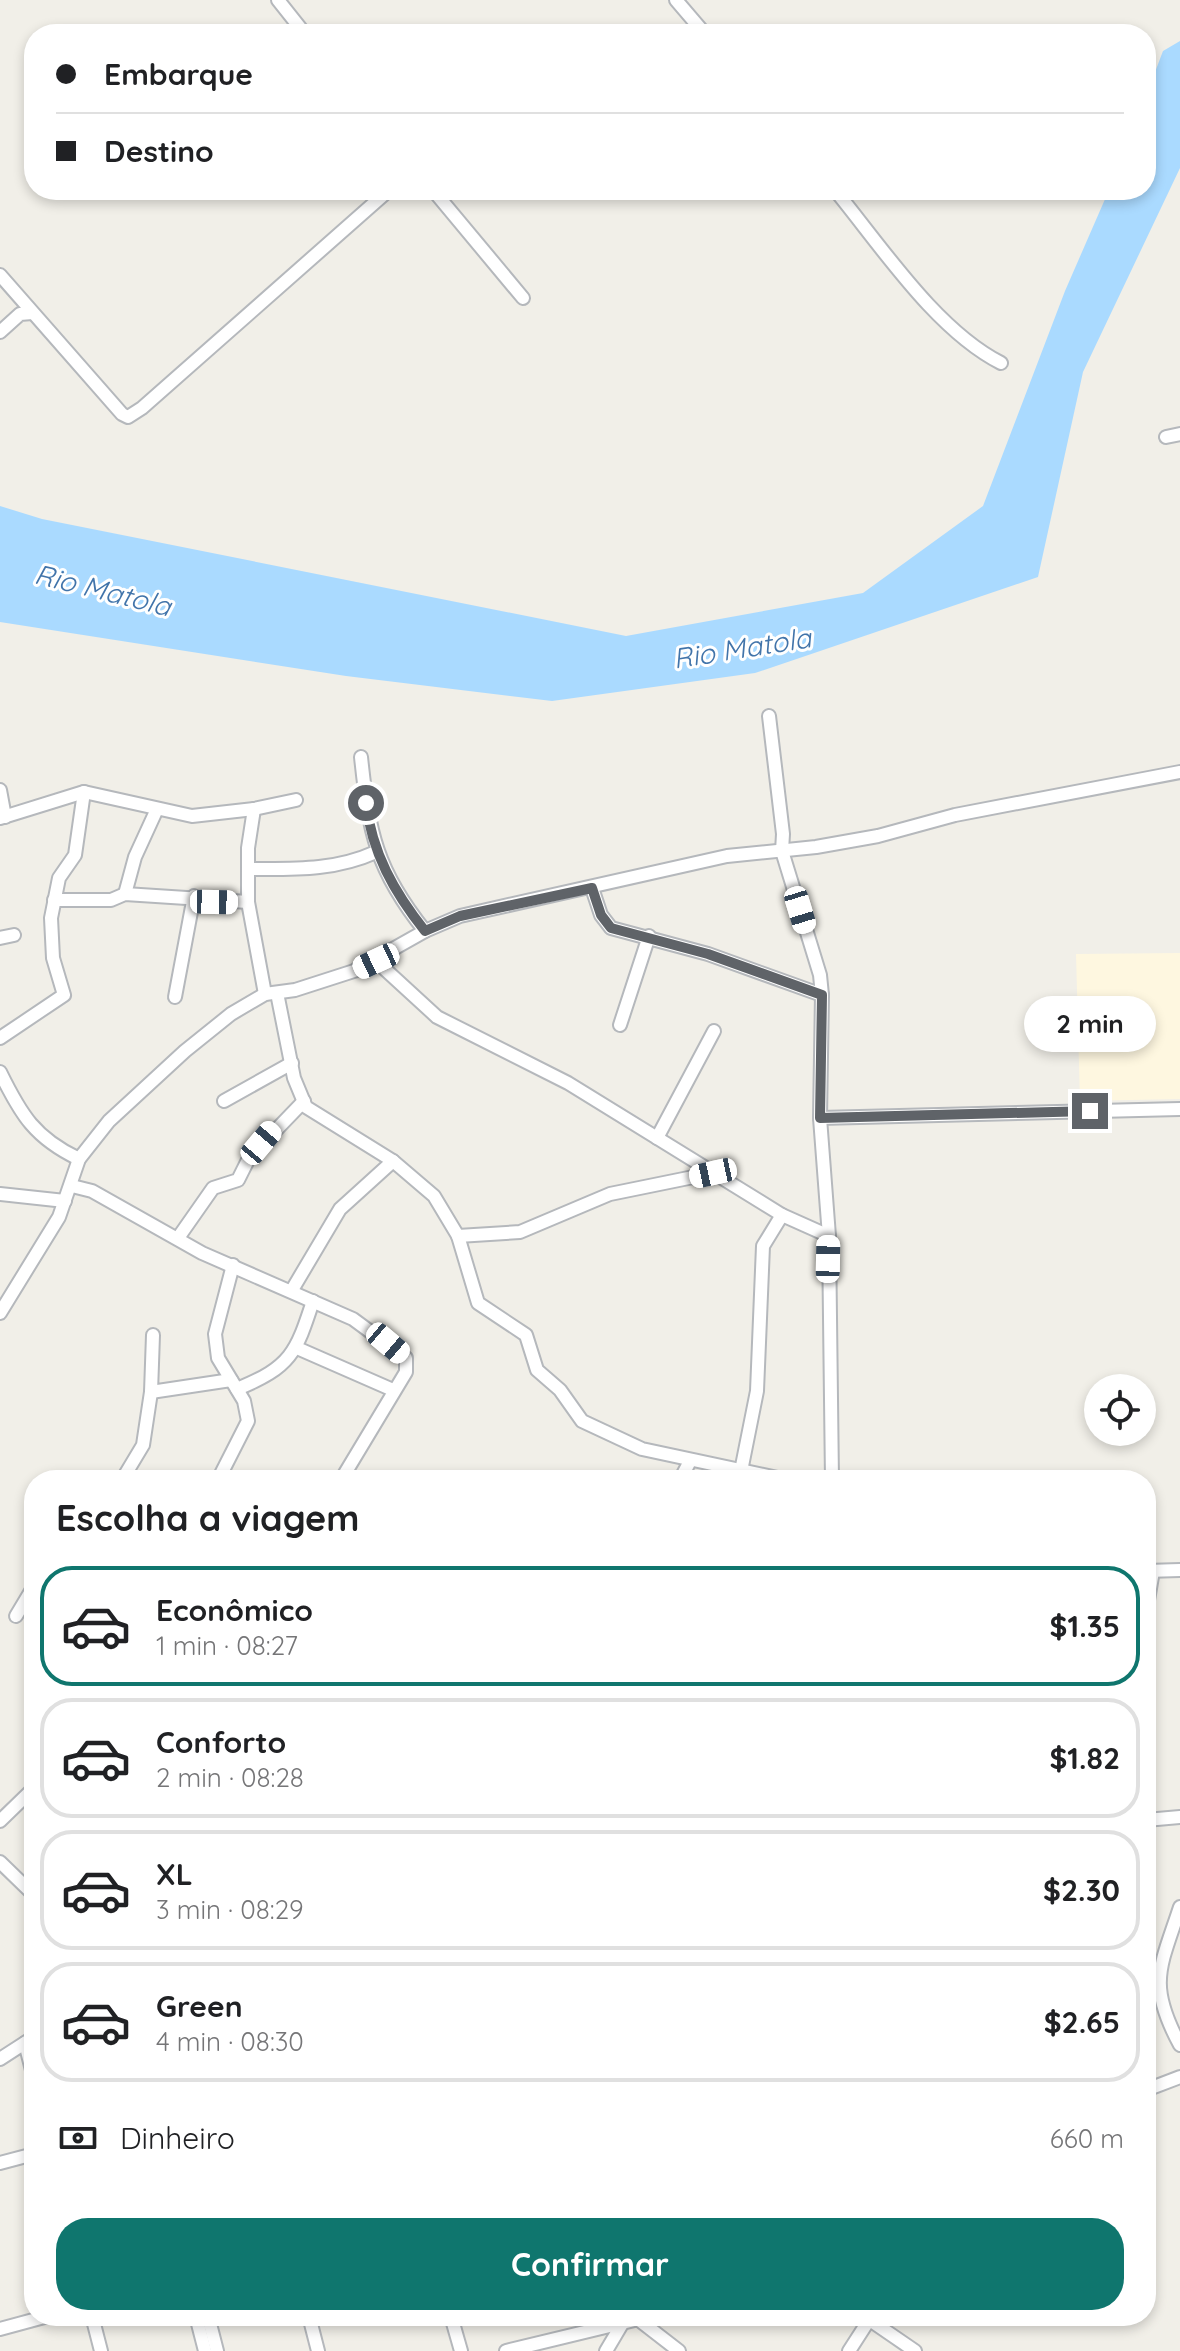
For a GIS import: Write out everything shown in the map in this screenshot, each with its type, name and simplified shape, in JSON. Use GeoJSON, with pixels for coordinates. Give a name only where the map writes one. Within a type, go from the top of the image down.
{"type":"FeatureCollection","features":[{"type":"Feature","properties":{"kind":"street"},"geometry":{"type":"LineString","coordinates":[[278,0],[297,24]]}},
{"type":"Feature","properties":{"kind":"street"},"geometry":{"type":"LineString","coordinates":[[676,0],[696,24]]}},
{"type":"Feature","properties":{"kind":"street"},"geometry":{"type":"LineString","coordinates":[[0,275],[122,414],[128,417],[378,200]]}},
{"type":"Feature","properties":{"kind":"street"},"geometry":{"type":"LineString","coordinates":[[441,200],[523,298]]}},
{"type":"Feature","properties":{"kind":"street"},"geometry":{"type":"LineString","coordinates":[[843,200],[932,307],[981,353],[1001,363]]}},
{"type":"Feature","properties":{"kind":"street"},"geometry":{"type":"LineString","coordinates":[[0,332],[20,314],[32,313]]}},
{"type":"Feature","properties":{"kind":"street"},"geometry":{"type":"LineString","coordinates":[[1166,437],[1180,434]]}},
{"type":"Feature","properties":{"kind":"street"},"geometry":{"type":"LineString","coordinates":[[769,716],[783,834],[782,851],[820,975],[822,995],[820,1118],[829,1236],[832,1470]]}},
{"type":"Feature","properties":{"kind":"street"},"geometry":{"type":"LineString","coordinates":[[361,757],[369,826],[376,852],[386,875],[425,931]]}},
{"type":"Feature","properties":{"kind":"street"},"geometry":{"type":"LineString","coordinates":[[0,1313],[65,1201],[79,1159],[109,1121],[185,1051],[231,1014],[271,993],[354,971],[425,931],[460,916],[727,856],[878,836],[955,815],[1180,772]]}},
{"type":"Feature","properties":{"kind":"street"},"geometry":{"type":"LineString","coordinates":[[0,790],[2,818],[84,792],[192,816],[254,809],[296,800]]}},
{"type":"Feature","properties":{"kind":"street"},"geometry":{"type":"LineString","coordinates":[[0,1038],[64,995],[53,958],[54,900],[59,878],[75,855],[84,792]]}},
{"type":"Feature","properties":{"kind":"street"},"geometry":{"type":"LineString","coordinates":[[125,894],[135,857],[157,809]]}},
{"type":"Feature","properties":{"kind":"street"},"geometry":{"type":"LineString","coordinates":[[254,809],[248,902],[271,993],[306,1107],[393,1161],[434,1196],[458,1236],[478,1303],[526,1335],[537,1370],[560,1390],[582,1421],[642,1449],[736,1470]]}},
{"type":"Feature","properties":{"kind":"street"},"geometry":{"type":"LineString","coordinates":[[249,869],[329,868],[376,852]]}},
{"type":"Feature","properties":{"kind":"street"},"geometry":{"type":"LineString","coordinates":[[592,888],[601,915],[611,928],[649,936],[822,995]]}},
{"type":"Feature","properties":{"kind":"street"},"geometry":{"type":"LineString","coordinates":[[54,900],[111,900],[125,894],[194,896],[214,902],[248,902]]}},
{"type":"Feature","properties":{"kind":"street"},"geometry":{"type":"LineString","coordinates":[[175,997],[194,896]]}},
{"type":"Feature","properties":{"kind":"street"},"geometry":{"type":"LineString","coordinates":[[0,938],[14,935]]}},
{"type":"Feature","properties":{"kind":"street"},"geometry":{"type":"LineString","coordinates":[[620,1025],[649,936]]}},
{"type":"Feature","properties":{"kind":"street"},"geometry":{"type":"LineString","coordinates":[[376,961],[437,1017],[568,1083],[782,1215],[829,1236]]}},
{"type":"Feature","properties":{"kind":"street"},"geometry":{"type":"LineString","coordinates":[[657,1138],[714,1031]]}},
{"type":"Feature","properties":{"kind":"street"},"geometry":{"type":"LineString","coordinates":[[224,1101],[292,1063]]}},
{"type":"Feature","properties":{"kind":"street"},"geometry":{"type":"LineString","coordinates":[[0,1072],[28,1124],[52,1146],[79,1159]]}},
{"type":"Feature","properties":{"kind":"street"},"geometry":{"type":"LineString","coordinates":[[178,1238],[213,1188],[238,1180],[249,1158],[304,1101]]}},
{"type":"Feature","properties":{"kind":"street"},"geometry":{"type":"LineString","coordinates":[[820,1118],[1180,1109]]}},
{"type":"Feature","properties":{"kind":"street"},"geometry":{"type":"LineString","coordinates":[[292,1290],[340,1209],[393,1161]]}},
{"type":"Feature","properties":{"kind":"street"},"geometry":{"type":"LineString","coordinates":[[458,1236],[520,1232],[610,1194],[713,1173]]}},
{"type":"Feature","properties":{"kind":"street"},"geometry":{"type":"LineString","coordinates":[[72,1186],[92,1191],[178,1238],[371,1330],[406,1358],[406,1372],[347,1470]]}},
{"type":"Feature","properties":{"kind":"street"},"geometry":{"type":"LineString","coordinates":[[0,1194],[65,1201]]}},
{"type":"Feature","properties":{"kind":"street"},"geometry":{"type":"LineString","coordinates":[[741,1470],[757,1391],[763,1246],[782,1215]]}},
{"type":"Feature","properties":{"kind":"street"},"geometry":{"type":"LineString","coordinates":[[223,1470],[248,1421],[234,1385],[218,1358],[215,1334],[233,1265]]}},
{"type":"Feature","properties":{"kind":"street"},"geometry":{"type":"LineString","coordinates":[[151,1392],[234,1385],[274,1370],[297,1348],[313,1301]]}},
{"type":"Feature","properties":{"kind":"street"},"geometry":{"type":"LineString","coordinates":[[128,1470],[143,1445],[151,1392],[153,1335]]}},
{"type":"Feature","properties":{"kind":"street"},"geometry":{"type":"LineString","coordinates":[[297,1348],[393,1390]]}},
{"type":"Feature","properties":{"kind":"street"},"geometry":{"type":"LineString","coordinates":[[685,1470],[690,1461]]}},
{"type":"Feature","properties":{"kind":"street"},"geometry":{"type":"LineString","coordinates":[[1156,1571],[1180,1570]]}},
{"type":"Feature","properties":{"kind":"street"},"geometry":{"type":"LineString","coordinates":[[16,1616],[24,1603]]}},
{"type":"Feature","properties":{"kind":"street"},"geometry":{"type":"LineString","coordinates":[[0,1821],[24,1798]]}},
{"type":"Feature","properties":{"kind":"street"},"geometry":{"type":"LineString","coordinates":[[1156,1819],[1180,1817]]}},
{"type":"Feature","properties":{"kind":"street"},"geometry":{"type":"LineString","coordinates":[[0,1862],[24,1885]]}},
{"type":"Feature","properties":{"kind":"street"},"geometry":{"type":"LineString","coordinates":[[1156,1956],[1180,1907]]}},
{"type":"Feature","properties":{"kind":"street"},"geometry":{"type":"LineString","coordinates":[[1156,1977],[1180,2045]]}},
{"type":"Feature","properties":{"kind":"street"},"geometry":{"type":"LineString","coordinates":[[0,2059],[24,2043]]}},
{"type":"Feature","properties":{"kind":"street"},"geometry":{"type":"LineString","coordinates":[[1156,2086],[1180,2077]]}},
{"type":"Feature","properties":{"kind":"street"},"geometry":{"type":"LineString","coordinates":[[0,2163],[24,2157]]}},
{"type":"Feature","properties":{"kind":"street"},"geometry":{"type":"LineString","coordinates":[[0,2329],[24,2322]]}},
{"type":"Feature","properties":{"kind":"street"},"geometry":{"type":"LineString","coordinates":[[95,2326],[101,2351]]}},
{"type":"Feature","properties":{"kind":"street"},"geometry":{"type":"LineString","coordinates":[[199,2326],[205,2351]]}},
{"type":"Feature","properties":{"kind":"street"},"geometry":{"type":"LineString","coordinates":[[211,2326],[217,2351]]}},
{"type":"Feature","properties":{"kind":"street"},"geometry":{"type":"LineString","coordinates":[[312,2326],[318,2351]]}},
{"type":"Feature","properties":{"kind":"street"},"geometry":{"type":"LineString","coordinates":[[454,2326],[461,2351]]}},
{"type":"Feature","properties":{"kind":"street"},"geometry":{"type":"LineString","coordinates":[[506,2351],[613,2326]]}},
{"type":"Feature","properties":{"kind":"street"},"geometry":{"type":"LineString","coordinates":[[606,2351],[621,2326]]}},
{"type":"Feature","properties":{"kind":"street"},"geometry":{"type":"LineString","coordinates":[[653,2326],[679,2351]]}},
{"type":"Feature","properties":{"kind":"street"},"geometry":{"type":"LineString","coordinates":[[849,2351],[862,2326]]}},
{"type":"Feature","properties":{"kind":"street"},"geometry":{"type":"LineString","coordinates":[[878,2326],[915,2351]]}},
{"type":"Feature","properties":{"kind":"shaded area"},"geometry":{"type":"Polygon","coordinates":[[[1180,953],[1180,1099],[1080,1101],[1076,954],[1180,953]]]}},
{"type":"Feature","properties":{"kind":"water","name":"Rio Matola"},"geometry":{"type":"Polygon","coordinates":[[[1180,41],[1180,168],[1083,372],[1038,577],[755,673],[552,701],[346,676],[0,622],[0,506],[42,519],[626,636],[863,593],[983,506],[1065,291],[1105,200],[1156,200],[1156,70],[1163,51],[1180,41]]]}},
{"type":"Feature","properties":{"kind":"route"},"geometry":{"type":"LineString","coordinates":[[366,803],[376,852],[386,875],[425,931],[460,916],[592,888],[601,915],[611,928],[708,954],[822,995],[820,1118],[1090,1111]]}}]}
